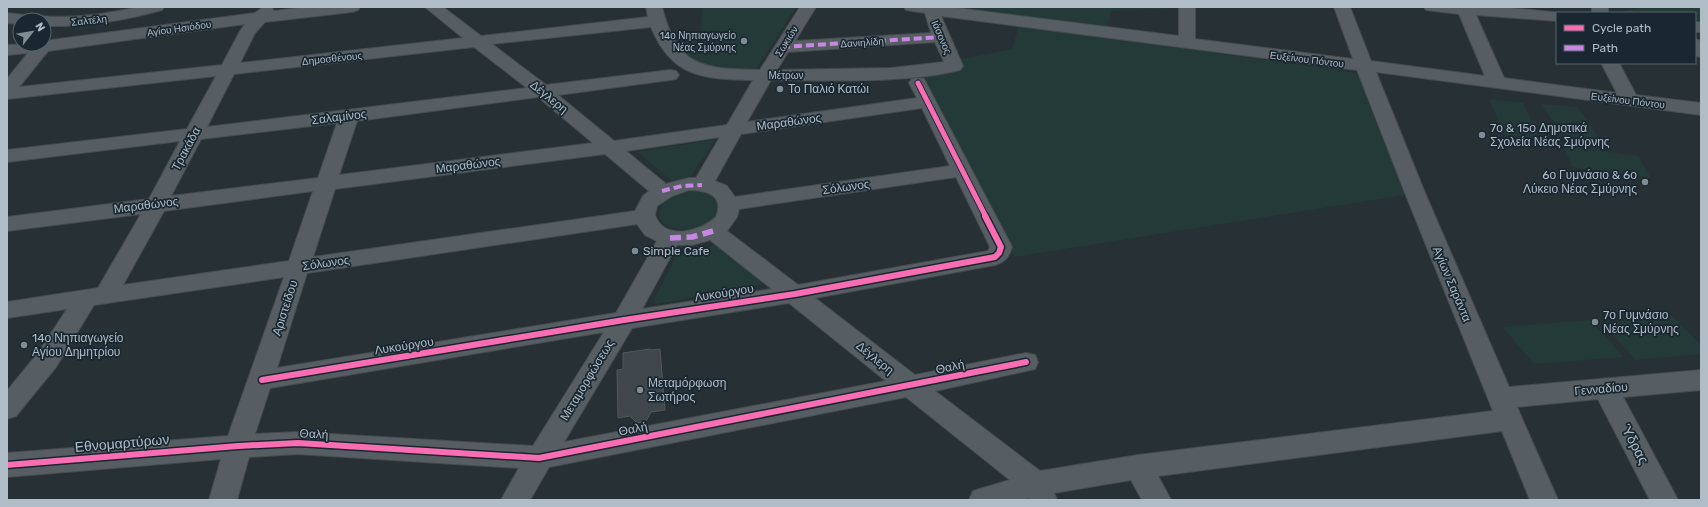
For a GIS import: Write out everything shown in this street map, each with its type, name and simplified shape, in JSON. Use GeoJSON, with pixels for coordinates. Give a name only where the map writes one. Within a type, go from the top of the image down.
{"type":"FeatureCollection","features":[{"type":"Feature","properties":{"kind":"street"},"geometry":{"type":"LineString","coordinates":[[7,14],[14,7]]}},
{"type":"Feature","properties":{"kind":"street","name":"Σαλτέλη"},"geometry":{"type":"LineString","coordinates":[[52,19],[82,15],[108,18],[156,7]]}},
{"type":"Feature","properties":{"kind":"street","name":"Αγίου Ησιόδου"},"geometry":{"type":"LineString","coordinates":[[52,46],[265,12],[352,7]]}},
{"type":"Feature","properties":{"kind":"street","name":"Δέγλερη"},"geometry":{"type":"LineString","coordinates":[[433,7],[542,91],[662,191]]}},
{"type":"Feature","properties":{"kind":"street","name":"Σωκιών"},"geometry":{"type":"LineString","coordinates":[[765,75],[808,7]]}},
{"type":"Feature","properties":{"kind":"street","name":"Ευξείνου Πόντου"},"geometry":{"type":"LineString","coordinates":[[912,7],[932,8],[1187,43],[1701,109]]}},
{"type":"Feature","properties":{"kind":"street"},"geometry":{"type":"LineString","coordinates":[[1187,7],[1187,43]]}},
{"type":"Feature","properties":{"kind":"street","name":"Αγίων Σαράντα"},"geometry":{"type":"LineString","coordinates":[[1342,7],[1435,244],[1544,500]]}},
{"type":"Feature","properties":{"kind":"street"},"geometry":{"type":"LineString","coordinates":[[1432,7],[1556,16]]}},
{"type":"Feature","properties":{"kind":"street","name":"Ιάσονος"},"geometry":{"type":"LineString","coordinates":[[932,8],[934,20],[954,66]]}},
{"type":"Feature","properties":{"kind":"street"},"geometry":{"type":"LineString","coordinates":[[1465,9],[1497,83]]}},
{"type":"Feature","properties":{"kind":"street","name":"Τρακάδα"},"geometry":{"type":"LineString","coordinates":[[7,409],[97,296],[157,204],[248,31],[265,12]]}},
{"type":"Feature","properties":{"kind":"street","name":"Δημοσθένους"},"geometry":{"type":"LineString","coordinates":[[7,94],[478,42],[655,14]]}},
{"type":"Feature","properties":{"kind":"street","name":"Μέτρων"},"geometry":{"type":"LineString","coordinates":[[655,14],[668,46],[688,64],[703,71],[765,75],[880,74],[933,70],[954,66]]}},
{"type":"Feature","properties":{"kind":"street"},"geometry":{"type":"LineString","coordinates":[[52,43],[82,15]]}},
{"type":"Feature","properties":{"kind":"street","name":"Δανιηλίδη"},"geometry":{"type":"LineString","coordinates":[[782,47],[942,37]]}},
{"type":"Feature","properties":{"kind":"street"},"geometry":{"type":"LineString","coordinates":[[7,90],[43,52]]}},
{"type":"Feature","properties":{"kind":"street"},"geometry":{"type":"LineString","coordinates":[[1611,64],[1630,100]]}},
{"type":"Feature","properties":{"kind":"street","name":"Σαλαμίνος"},"geometry":{"type":"LineString","coordinates":[[7,156],[349,116],[670,75]]}},
{"type":"Feature","properties":{"kind":"street"},"geometry":{"type":"LineString","coordinates":[[702,185],[765,75]]}},
{"type":"Feature","properties":{"kind":"street","name":"Λυκούργου"},"geometry":{"type":"LineString","coordinates":[[262,380],[624,320],[795,294],[995,257],[999,253],[1001,246],[918,83]]}},
{"type":"Feature","properties":{"kind":"street","name":"Μαραθώνος"},"geometry":{"type":"LineString","coordinates":[[7,224],[611,147],[928,102]]}},
{"type":"Feature","properties":{"kind":"street","name":"Αριστείδου"},"geometry":{"type":"LineString","coordinates":[[223,500],[238,446],[262,380],[349,116]]}},
{"type":"Feature","properties":{"kind":"street","name":"Σόλωνος"},"geometry":{"type":"LineString","coordinates":[[730,204],[962,170]]}},
{"type":"Feature","properties":{"kind":"street"},"geometry":{"type":"LineString","coordinates":[[682,185],[702,185],[721,192],[727,197],[730,204],[729,214],[724,223],[713,231],[700,237],[684,239],[670,238],[660,235],[652,230],[647,223],[645,216],[646,207],[653,198],[662,191],[682,185]]}},
{"type":"Feature","properties":{"kind":"street","name":"Σόλωνος"},"geometry":{"type":"LineString","coordinates":[[7,310],[645,216]]}},
{"type":"Feature","properties":{"kind":"street","name":"Δέγλερη"},"geometry":{"type":"LineString","coordinates":[[713,231],[795,294],[1040,492]]}},
{"type":"Feature","properties":{"kind":"street","name":"Μεταμορφώσεως"},"geometry":{"type":"LineString","coordinates":[[515,500],[539,458],[624,320],[670,238]]}},
{"type":"Feature","properties":{"kind":"street","name":"Θαλή"},"geometry":{"type":"LineString","coordinates":[[238,446],[298,443],[539,458],[1026,362]]}},
{"type":"Feature","properties":{"kind":"street","name":"Γενναδίου"},"geometry":{"type":"LineString","coordinates":[[983,500],[1040,492],[1138,467],[1506,408],[1605,388],[1701,380]]}},
{"type":"Feature","properties":{"kind":"street","name":"Ύδρας"},"geometry":{"type":"LineString","coordinates":[[1605,388],[1664,500]]}},
{"type":"Feature","properties":{"kind":"street","name":"Εθνομαρτύρων"},"geometry":{"type":"LineString","coordinates":[[7,465],[238,446]]}},
{"type":"Feature","properties":{"kind":"street"},"geometry":{"type":"LineString","coordinates":[[1138,467],[1157,500]]}},
{"type":"Feature","properties":{"kind":"green space"},"geometry":{"type":"Polygon","coordinates":[[[702,7],[796,7],[755,71],[696,63],[677,46],[673,36],[701,34],[702,7]]]}},
{"type":"Feature","properties":{"kind":"green space"},"geometry":{"type":"Polygon","coordinates":[[[954,7],[1176,8],[1111,11],[1108,26],[954,7]]]}},
{"type":"Feature","properties":{"kind":"green space"},"geometry":{"type":"Polygon","coordinates":[[[1648,7],[1701,7],[1701,20],[1696,20],[1696,12],[1626,12],[1627,10],[1648,7]]]}},
{"type":"Feature","properties":{"kind":"green space"},"geometry":{"type":"Polygon","coordinates":[[[1019,25],[1357,73],[1405,195],[1014,257],[921,75],[962,68],[958,60],[1012,49],[1019,25]]]}},
{"type":"Feature","properties":{"kind":"green space"},"geometry":{"type":"Polygon","coordinates":[[[1489,99],[1523,103],[1540,139],[1505,135],[1489,99]]]}},
{"type":"Feature","properties":{"kind":"green space"},"geometry":{"type":"Polygon","coordinates":[[[1541,104],[1577,107],[1605,145],[1567,142],[1541,104]]]}},
{"type":"Feature","properties":{"kind":"green space"},"geometry":{"type":"Polygon","coordinates":[[[714,141],[690,177],[672,181],[637,152],[714,141]]]}},
{"type":"Feature","properties":{"kind":"green space"},"geometry":{"type":"Polygon","coordinates":[[[1563,145],[1638,156],[1651,178],[1573,167],[1563,145]]]}},
{"type":"Feature","properties":{"kind":"green space"},"geometry":{"type":"Polygon","coordinates":[[[692,191],[700,191],[714,197],[718,203],[719,214],[712,222],[701,227],[688,229],[675,228],[665,224],[659,217],[663,203],[674,195],[692,191]]]}},
{"type":"Feature","properties":{"kind":"green space"},"geometry":{"type":"Polygon","coordinates":[[[718,245],[762,280],[761,285],[657,304],[654,303],[654,300],[678,253],[718,245]]]}},
{"type":"Feature","properties":{"kind":"green space"},"geometry":{"type":"Polygon","coordinates":[[[1672,316],[1701,345],[1701,354],[1636,360],[1601,323],[1672,316]]]}},
{"type":"Feature","properties":{"kind":"green space"},"geometry":{"type":"Polygon","coordinates":[[[1590,320],[1624,357],[1534,364],[1503,327],[1590,320]]]}},
{"type":"Feature","properties":{"kind":"building","name":"Μεταμόρφωση Σωτήρος"},"geometry":{"type":"Polygon","coordinates":[[[660,349],[665,410],[651,412],[646,421],[637,423],[630,416],[618,418],[617,370],[623,369],[623,353],[660,349]]]}},
{"type":"Feature","properties":{"kind":"marked path"},"geometry":{"type":"LineString","coordinates":[[782,47],[942,37]]}},
{"type":"Feature","properties":{"kind":"marked path"},"geometry":{"type":"LineString","coordinates":[[662,191],[682,186],[702,185]]}},
{"type":"Feature","properties":{"kind":"marked path"},"geometry":{"type":"LineString","coordinates":[[670,238],[692,237],[713,231]]}},
{"type":"Feature","properties":{"kind":"cycle path"},"geometry":{"type":"LineString","coordinates":[[262,380],[624,320],[795,294],[995,257],[999,253],[1001,247],[918,83]]}},
{"type":"Feature","properties":{"kind":"cycle path"},"geometry":{"type":"LineString","coordinates":[[7,465],[238,446],[298,443],[539,458],[1026,362]]}},
{"type":"Feature","properties":{"kind":"place","name":"14ο Νηπιαγωγείο Νέας Σμύρνης"},"geometry":{"type":"Point","coordinates":[744,41]}},
{"type":"Feature","properties":{"kind":"place","name":"Το Παλιό Κατώι"},"geometry":{"type":"Point","coordinates":[780,89]}},
{"type":"Feature","properties":{"kind":"place","name":"7ο & 15ο Δημοτικά Σχολεία Νέας Σμύρνης"},"geometry":{"type":"Point","coordinates":[1482,135]}},
{"type":"Feature","properties":{"kind":"place","name":"6ο Γυμνάσιο & 6ο Λύκειο Νέας Σμύρνης"},"geometry":{"type":"Point","coordinates":[1645,182]}},
{"type":"Feature","properties":{"kind":"place","name":"Simple Cafe"},"geometry":{"type":"Point","coordinates":[635,251]}},
{"type":"Feature","properties":{"kind":"place","name":"7ο Γυμνάσιο Νέας Σμύρνης"},"geometry":{"type":"Point","coordinates":[1595,322]}},
{"type":"Feature","properties":{"kind":"place","name":"14ο Νηπιαγωγείο Αγίου Δημητρίου"},"geometry":{"type":"Point","coordinates":[24,345]}},
{"type":"Feature","properties":{"kind":"place","name":"Μεταμόρφωση Σωτήρος"},"geometry":{"type":"Point","coordinates":[640,390]}}]}
